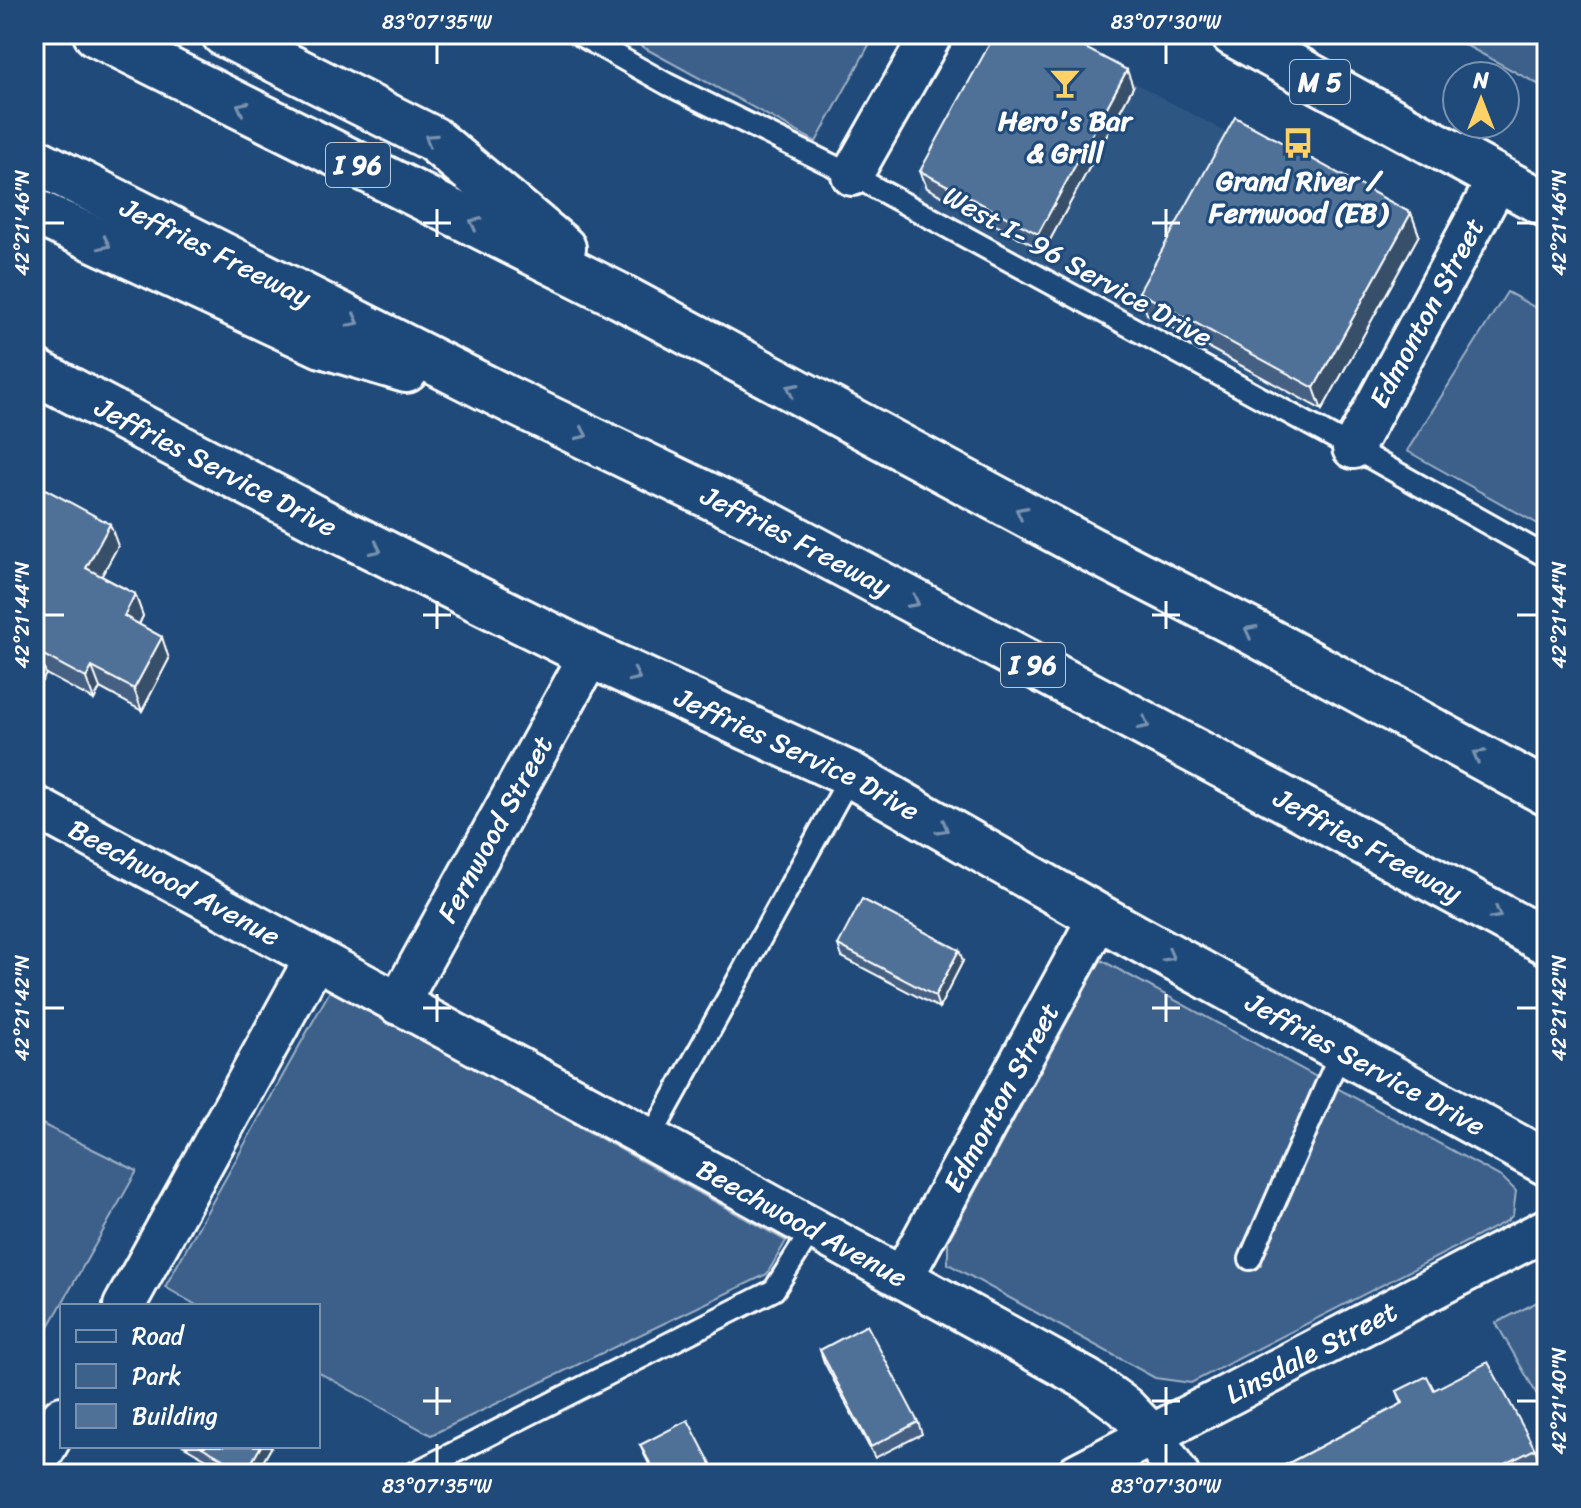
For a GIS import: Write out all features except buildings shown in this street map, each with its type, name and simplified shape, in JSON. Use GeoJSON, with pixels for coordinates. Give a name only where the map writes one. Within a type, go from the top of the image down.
{"type":"FeatureCollection","features":[{"type":"Feature","properties":{"kind":"main road","name":"I 96"},"geometry":{"type":"LineString","coordinates":[[96,34],[620,296],[1090,549],[1254,633],[1547,793]]}},
{"type":"Feature","properties":{"kind":"main road"},"geometry":{"type":"LineString","coordinates":[[224,34],[433,139],[620,296]]}},
{"type":"Feature","properties":{"kind":"main road","name":"M 5"},"geometry":{"type":"LineString","coordinates":[[1233,34],[1547,205]]}},
{"type":"Feature","properties":{"kind":"main road","name":"Jeffries Freeway"},"geometry":{"type":"LineString","coordinates":[[34,160],[512,401],[768,524],[1547,942]]}},
{"type":"Feature","properties":{"kind":"main road"},"geometry":{"type":"LineString","coordinates":[[34,211],[322,345],[512,401]]}},
{"type":"Feature","properties":{"kind":"main road","name":"Jeffries Service Drive"},"geometry":{"type":"LineString","coordinates":[[34,371],[336,529],[590,655],[851,775],[1099,917],[1547,1163]]}},
{"type":"Feature","properties":{"kind":"street"},"geometry":{"type":"LineString","coordinates":[[852,175],[932,34]]}},
{"type":"Feature","properties":{"kind":"street","name":"Edmonton Street"},"geometry":{"type":"LineString","coordinates":[[1353,448],[1498,179]]}},
{"type":"Feature","properties":{"kind":"street","name":"Fernwood Street"},"geometry":{"type":"LineString","coordinates":[[398,1004],[590,655]]}},
{"type":"Feature","properties":{"kind":"street","name":"Beechwood Avenue"},"geometry":{"type":"LineString","coordinates":[[37,812],[650,1139],[1088,1380],[1125,1407],[1152,1435],[1178,1474]]}},
{"type":"Feature","properties":{"kind":"street","name":"Edmonton Street"},"geometry":{"type":"LineString","coordinates":[[902,1278],[1099,917]]}},
{"type":"Feature","properties":{"kind":"street"},"geometry":{"type":"LineString","coordinates":[[125,1304],[315,959]]}},
{"type":"Feature","properties":{"kind":"street","name":"Linsdale Street"},"geometry":{"type":"LineString","coordinates":[[1077,1474],[1547,1229]]}},
{"type":"Feature","properties":{"kind":"street"},"geometry":{"type":"LineString","coordinates":[[34,1468],[60,1421]]}},
{"type":"Feature","properties":{"kind":"lane","name":"West I- 96 Service Drive"},"geometry":{"type":"LineString","coordinates":[[578,34],[667,84],[852,175],[1547,557]]}},
{"type":"Feature","properties":{"kind":"lane"},"geometry":{"type":"LineString","coordinates":[[650,1139],[851,775]]}},
{"type":"Feature","properties":{"kind":"lane"},"geometry":{"type":"LineString","coordinates":[[1250,1259],[1341,1051]]}},
{"type":"Feature","properties":{"kind":"lane"},"geometry":{"type":"LineString","coordinates":[[412,1474],[774,1290],[812,1230]]}},
{"type":"Feature","properties":{"kind":"shaded area"},"geometry":{"type":"Polygon","coordinates":[[[1002,34],[1044,34],[1413,233],[1317,411],[915,195],[1002,34]]]}},
{"type":"Feature","properties":{"kind":"green space"},"geometry":{"type":"Polygon","coordinates":[[[619,34],[875,34],[816,142],[619,34]]]}},
{"type":"Feature","properties":{"kind":"green space"},"geometry":{"type":"Polygon","coordinates":[[[1445,34],[1547,34],[1547,89],[1521,75],[1521,60],[1493,60],[1445,34]]]}},
{"type":"Feature","properties":{"kind":"green space"},"geometry":{"type":"Polygon","coordinates":[[[1507,292],[1547,314],[1547,529],[1407,451],[1507,292]]]}},
{"type":"Feature","properties":{"kind":"green space"},"geometry":{"type":"Polygon","coordinates":[[[1101,960],[1503,1178],[1516,1191],[1513,1215],[1507,1221],[1191,1383],[1155,1378],[948,1264],[948,1241],[1101,960]]]}},
{"type":"Feature","properties":{"kind":"green space"},"geometry":{"type":"Polygon","coordinates":[[[331,989],[786,1241],[767,1274],[431,1435],[320,1373],[320,1304],[195,1304],[165,1287],[331,989]]]}},
{"type":"Feature","properties":{"kind":"green space"},"geometry":{"type":"Polygon","coordinates":[[[34,1120],[137,1171],[34,1353],[34,1120]]]}},
{"type":"Feature","properties":{"kind":"green space"},"geometry":{"type":"Polygon","coordinates":[[[1547,1297],[1547,1412],[1496,1323],[1547,1297]]]}},
{"type":"Feature","properties":{"kind":"place","name":"Hero's Bar & Grill"},"geometry":{"type":"Point","coordinates":[1065,83]}},
{"type":"Feature","properties":{"kind":"place","name":"Grand River / Fernwood (EB)"},"geometry":{"type":"Point","coordinates":[1298,143]}}]}
